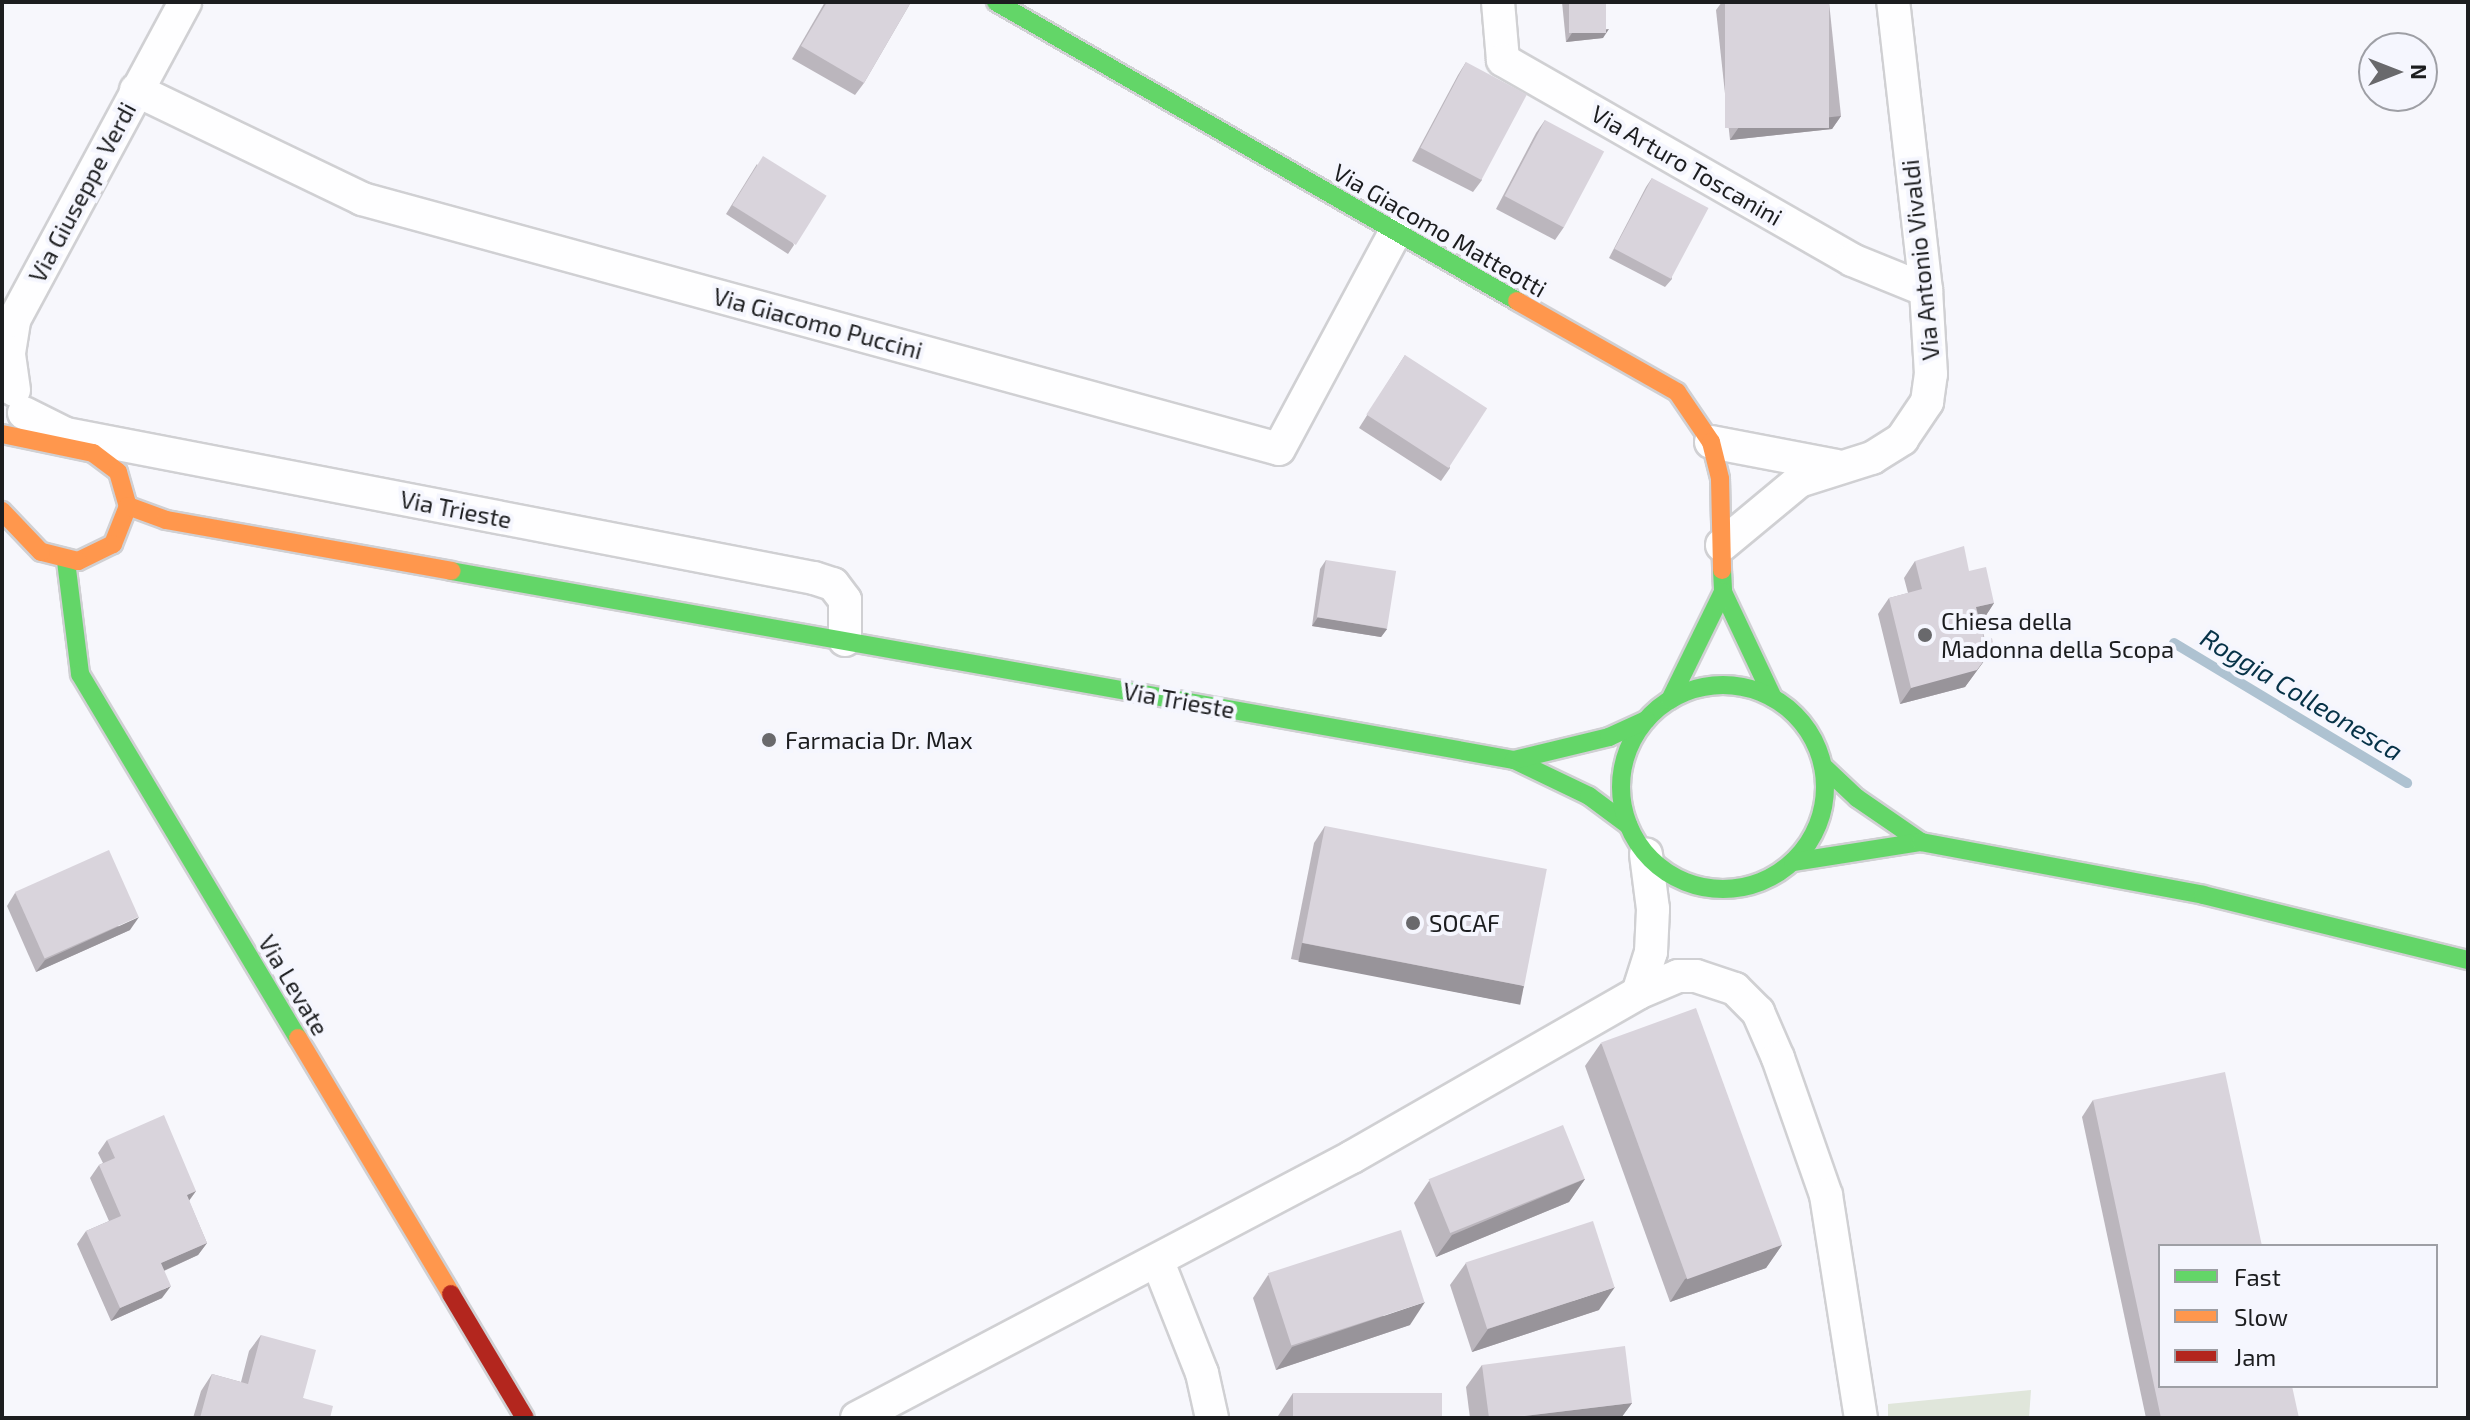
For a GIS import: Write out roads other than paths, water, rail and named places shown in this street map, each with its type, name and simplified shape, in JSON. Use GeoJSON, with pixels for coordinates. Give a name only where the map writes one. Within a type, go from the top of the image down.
{"type":"FeatureCollection","features":[{"type":"Feature","properties":{"kind":"main road","name":"Via Giacomo Matteotti"},"geometry":{"type":"LineString","coordinates":[[998,2],[1395,233],[1677,392],[1711,442],[1720,479],[1723,592]]}},
{"type":"Feature","properties":{"kind":"main road"},"geometry":{"type":"LineString","coordinates":[[2,511],[41,552],[66,561],[89,559],[113,544],[128,506],[126,489],[107,461],[13,412]]}},
{"type":"Feature","properties":{"kind":"main road","name":"Via Trieste"},"geometry":{"type":"LineString","coordinates":[[128,506],[166,520],[1514,760]]}},
{"type":"Feature","properties":{"kind":"main road","name":"Via Levate"},"geometry":{"type":"LineString","coordinates":[[66,561],[80,674],[525,1418]]}},
{"type":"Feature","properties":{"kind":"main road"},"geometry":{"type":"LineString","coordinates":[[1723,592],[1773,698],[1805,726],[1823,766],[1866,804],[1921,842]]}},
{"type":"Feature","properties":{"kind":"main road"},"geometry":{"type":"LineString","coordinates":[[1670,700],[1723,592]]}},
{"type":"Feature","properties":{"kind":"main road"},"geometry":{"type":"LineString","coordinates":[[1514,760],[1609,737],[1646,720],[1670,700],[1698,688],[1729,685],[1773,698]]}},
{"type":"Feature","properties":{"kind":"main road"},"geometry":{"type":"LineString","coordinates":[[1628,825],[1623,770],[1646,720]]}},
{"type":"Feature","properties":{"kind":"main road"},"geometry":{"type":"LineString","coordinates":[[1514,760],[1589,796],[1628,825],[1646,854],[1678,880],[1718,890],[1758,884],[1793,862],[1921,842],[2203,895],[2468,960]]}},
{"type":"Feature","properties":{"kind":"main road"},"geometry":{"type":"LineString","coordinates":[[1793,862],[1821,818],[1823,766]]}},
{"type":"Feature","properties":{"kind":"street","name":"Via Giuseppe Verdi"},"geometry":{"type":"LineString","coordinates":[[13,412],[9,353],[14,320],[185,2]]}},
{"type":"Feature","properties":{"kind":"street","name":"Via Arturo Toscanini"},"geometry":{"type":"LineString","coordinates":[[1498,2],[1503,60],[1852,260],[1926,290]]}},
{"type":"Feature","properties":{"kind":"street","name":"Via Antonio Vivaldi"},"geometry":{"type":"LineString","coordinates":[[1722,545],[1799,481],[1837,466],[1872,458],[1902,439],[1927,402],[1931,374],[1926,290],[1893,2]]}},
{"type":"Feature","properties":{"kind":"street","name":"Via Giacomo Puccini"},"geometry":{"type":"LineString","coordinates":[[136,90],[362,199],[1279,449],[1395,233]]}},
{"type":"Feature","properties":{"kind":"street","name":"Via Trieste"},"geometry":{"type":"LineString","coordinates":[[13,412],[66,434],[814,578],[833,584],[845,600],[845,640]]}},
{"type":"Feature","properties":{"kind":"street","name":"Via Antonio Vivaldi"},"geometry":{"type":"LineString","coordinates":[[1711,442],[1837,466]]}},
{"type":"Feature","properties":{"kind":"street"},"geometry":{"type":"LineString","coordinates":[[1638,993],[1651,952],[1653,909],[1646,854]]}},
{"type":"Feature","properties":{"kind":"street"},"geometry":{"type":"LineString","coordinates":[[857,1418],[1158,1262],[1638,993],[1678,976],[1711,978],[1735,989],[1758,1012],[1826,1195],[1861,1418]]}},
{"type":"Feature","properties":{"kind":"street"},"geometry":{"type":"LineString","coordinates":[[1158,1262],[1202,1373],[1212,1418]]}},
{"type":"Feature","properties":{"kind":"waterway","name":"Roggia Colleonesca"},"geometry":{"type":"LineString","coordinates":[[2174,643],[2407,783]]}},
{"type":"Feature","properties":{"kind":"place","name":"Chiesa della Madonna della Scopa"},"geometry":{"type":"Point","coordinates":[1925,635]}},
{"type":"Feature","properties":{"kind":"place","name":"Farmacia Dr. Max"},"geometry":{"type":"Point","coordinates":[769,740]}},
{"type":"Feature","properties":{"kind":"place","name":"SOCAF"},"geometry":{"type":"Point","coordinates":[1413,923]}}]}
